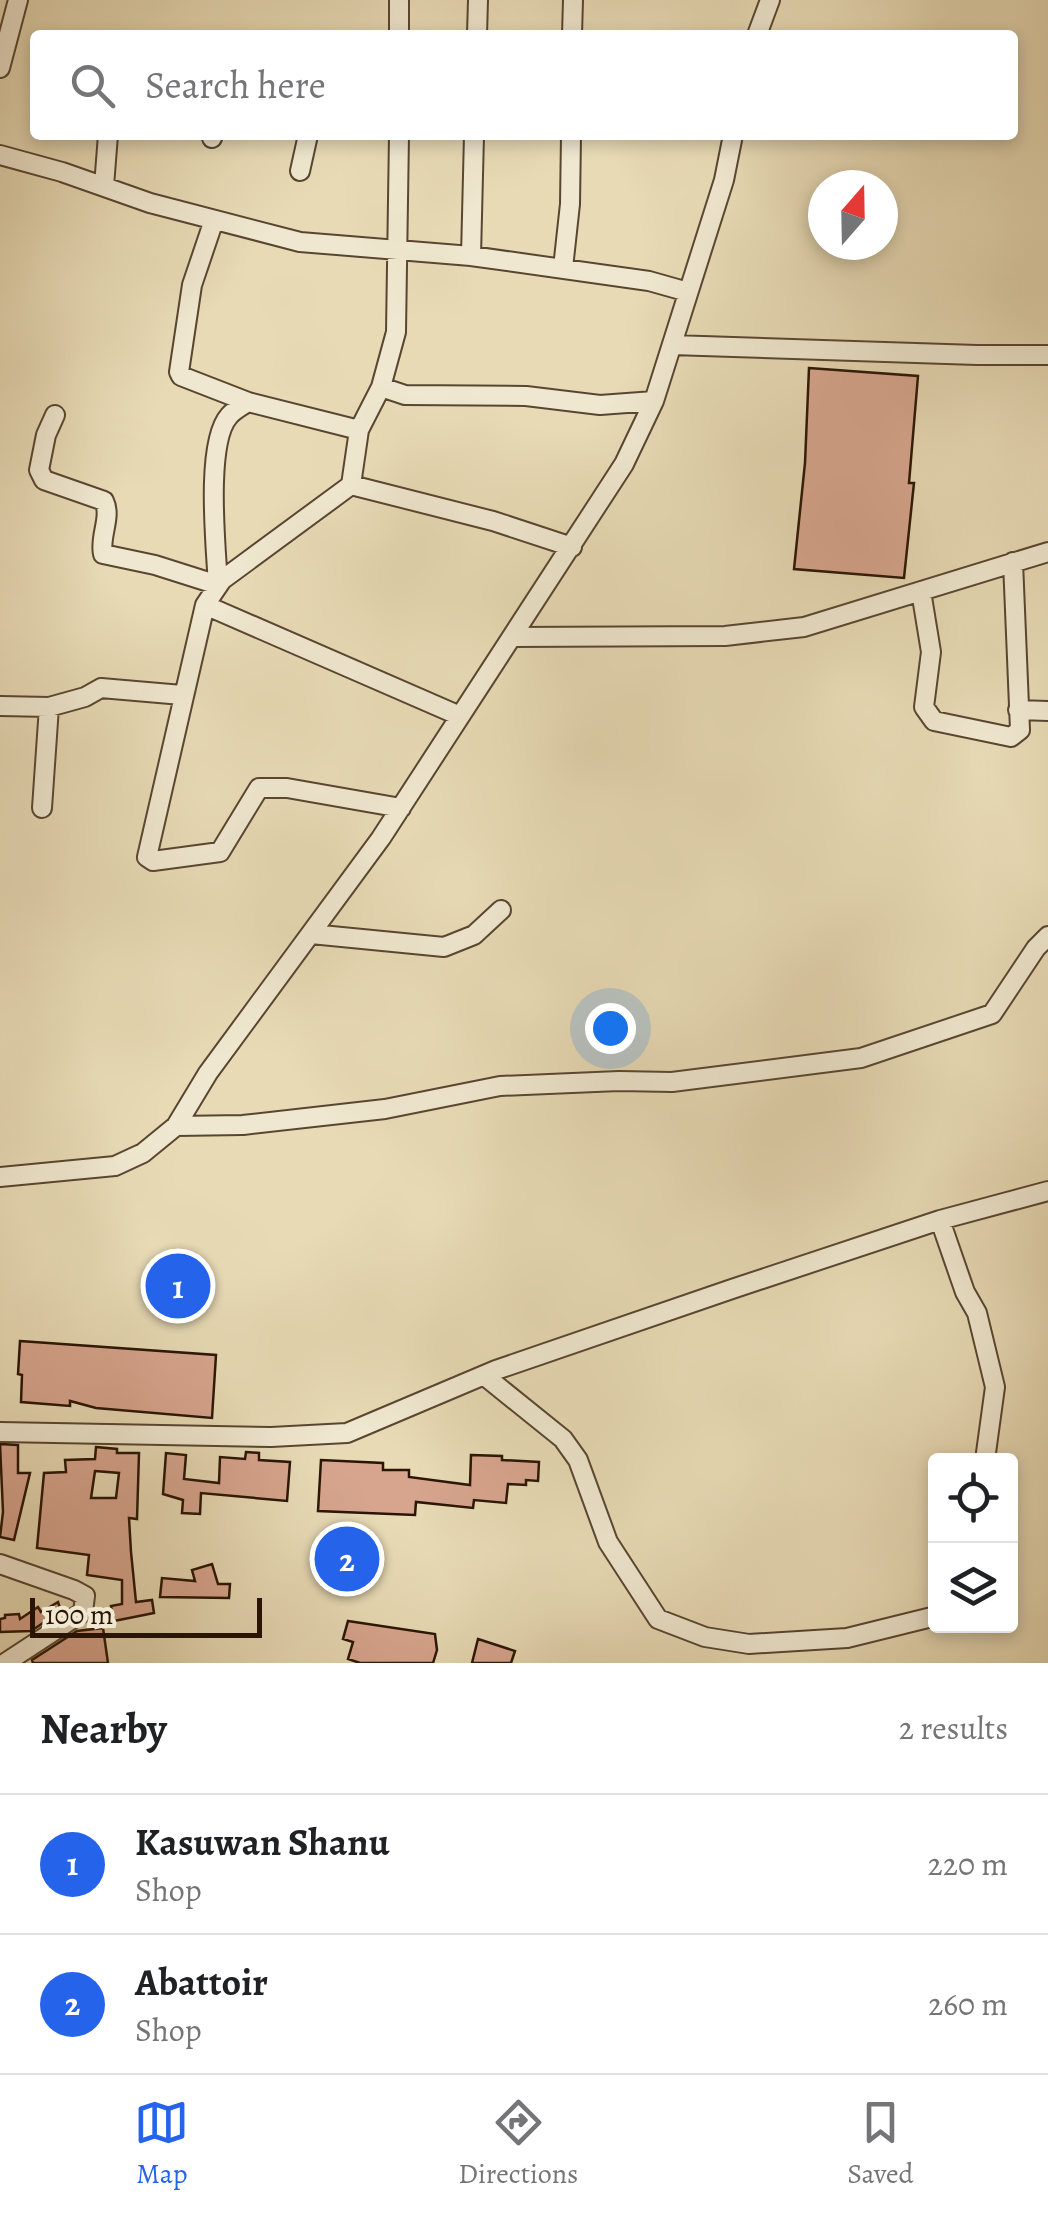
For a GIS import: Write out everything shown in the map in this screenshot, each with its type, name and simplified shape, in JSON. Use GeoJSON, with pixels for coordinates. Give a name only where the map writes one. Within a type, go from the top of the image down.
{"type":"FeatureCollection","features":[{"type":"Feature","properties":{"kind":"street"},"geometry":{"type":"LineString","coordinates":[[399,0],[399,30]]}},
{"type":"Feature","properties":{"kind":"street"},"geometry":{"type":"LineString","coordinates":[[476,30],[478,0]]}},
{"type":"Feature","properties":{"kind":"street"},"geometry":{"type":"LineString","coordinates":[[572,30],[573,0]]}},
{"type":"Feature","properties":{"kind":"street"},"geometry":{"type":"LineString","coordinates":[[759,30],[770,0]]}},
{"type":"Feature","properties":{"kind":"street"},"geometry":{"type":"LineString","coordinates":[[0,68],[10,8]]}},
{"type":"Feature","properties":{"kind":"street"},"geometry":{"type":"LineString","coordinates":[[104,186],[108,140]]}},
{"type":"Feature","properties":{"kind":"street"},"geometry":{"type":"LineString","coordinates":[[300,170],[307,140]]}},
{"type":"Feature","properties":{"kind":"street"},"geometry":{"type":"LineString","coordinates":[[399,140],[396,332],[381,386],[359,430],[351,485],[218,585],[205,606],[182,694],[149,859],[220,852],[259,788],[287,788],[401,808]]}},
{"type":"Feature","properties":{"kind":"street"},"geometry":{"type":"LineString","coordinates":[[471,256],[474,140]]}},
{"type":"Feature","properties":{"kind":"street"},"geometry":{"type":"LineString","coordinates":[[563,268],[570,204],[571,140]]}},
{"type":"Feature","properties":{"kind":"street"},"geometry":{"type":"LineString","coordinates":[[0,1177],[115,1166],[143,1153],[176,1126],[208,1073],[401,808],[624,464],[654,401],[724,180],[732,140]]}},
{"type":"Feature","properties":{"kind":"street"},"geometry":{"type":"LineString","coordinates":[[0,155],[300,242],[471,256],[650,281],[688,292]]}},
{"type":"Feature","properties":{"kind":"street"},"geometry":{"type":"LineString","coordinates":[[214,220],[192,285],[179,372],[188,380],[248,402],[359,430]]}},
{"type":"Feature","properties":{"kind":"street"},"geometry":{"type":"LineString","coordinates":[[672,345],[1048,355]]}},
{"type":"Feature","properties":{"kind":"street"},"geometry":{"type":"LineString","coordinates":[[381,386],[405,395],[526,396],[600,404],[654,401]]}},
{"type":"Feature","properties":{"kind":"street"},"geometry":{"type":"LineString","coordinates":[[218,585],[213,508],[219,437],[228,417],[248,402]]}},
{"type":"Feature","properties":{"kind":"street"},"geometry":{"type":"LineString","coordinates":[[55,415],[46,435],[39,470],[44,480],[104,501],[108,508],[102,554],[155,565],[218,585]]}},
{"type":"Feature","properties":{"kind":"street"},"geometry":{"type":"LineString","coordinates":[[351,485],[493,521],[572,547]]}},
{"type":"Feature","properties":{"kind":"street"},"geometry":{"type":"LineString","coordinates":[[512,637],[725,636],[804,627],[1048,552]]}},
{"type":"Feature","properties":{"kind":"street"},"geometry":{"type":"LineString","coordinates":[[921,591],[930,652],[924,707],[934,721],[1011,737],[1020,730],[1014,562]]}},
{"type":"Feature","properties":{"kind":"street"},"geometry":{"type":"LineString","coordinates":[[205,606],[460,716]]}},
{"type":"Feature","properties":{"kind":"street"},"geometry":{"type":"LineString","coordinates":[[0,706],[49,708],[101,688],[182,694]]}},
{"type":"Feature","properties":{"kind":"street"},"geometry":{"type":"LineString","coordinates":[[42,808],[49,708]]}},
{"type":"Feature","properties":{"kind":"street"},"geometry":{"type":"LineString","coordinates":[[1018,710],[1048,712]]}},
{"type":"Feature","properties":{"kind":"street"},"geometry":{"type":"LineString","coordinates":[[311,934],[444,947],[474,934],[501,910]]}},
{"type":"Feature","properties":{"kind":"street"},"geometry":{"type":"LineString","coordinates":[[176,1126],[243,1126],[369,1111],[500,1086],[619,1080],[672,1082],[862,1058],[992,1014],[1048,936]]}},
{"type":"Feature","properties":{"kind":"street"},"geometry":{"type":"LineString","coordinates":[[0,1432],[272,1438],[346,1433],[513,1364],[940,1220],[1048,1191]]}},
{"type":"Feature","properties":{"kind":"street"},"geometry":{"type":"LineString","coordinates":[[940,1220],[965,1292],[977,1313],[995,1388],[987,1453]]}},
{"type":"Feature","properties":{"kind":"street"},"geometry":{"type":"LineString","coordinates":[[486,1377],[563,1440],[578,1460],[608,1542],[658,1619],[705,1637],[750,1644],[834,1640],[928,1618]]}},
{"type":"Feature","properties":{"kind":"street"},"geometry":{"type":"LineString","coordinates":[[0,1564],[86,1596],[82,1612],[5,1663]]}},
{"type":"Feature","properties":{"kind":"building"},"geometry":{"type":"Polygon","coordinates":[[[809,368],[918,376],[909,483],[914,483],[904,578],[794,569],[805,463],[809,368]]]}},
{"type":"Feature","properties":{"kind":"building"},"geometry":{"type":"Polygon","coordinates":[[[20,1341],[216,1355],[212,1418],[96,1408],[70,1401],[70,1406],[21,1402],[20,1341]]]}},
{"type":"Feature","properties":{"kind":"building"},"geometry":{"type":"Polygon","coordinates":[[[0,1444],[18,1445],[18,1473],[30,1473],[14,1540],[0,1537],[0,1444]]]}},
{"type":"Feature","properties":{"kind":"building"},"geometry":{"type":"Polygon","coordinates":[[[96,1447],[117,1449],[117,1453],[139,1453],[137,1519],[129,1518],[131,1552],[136,1602],[152,1600],[154,1613],[114,1621],[111,1606],[122,1604],[122,1580],[87,1575],[89,1555],[37,1548],[44,1473],[66,1472],[65,1460],[95,1459],[96,1447]],[[95,1471],[91,1498],[116,1498],[119,1473],[95,1471]]]}},
{"type":"Feature","properties":{"kind":"building"},"geometry":{"type":"Polygon","coordinates":[[[246,1452],[259,1453],[259,1460],[290,1462],[287,1501],[201,1493],[200,1514],[182,1513],[183,1500],[163,1494],[166,1453],[186,1455],[184,1479],[219,1483],[220,1457],[245,1459],[246,1452]]]}},
{"type":"Feature","properties":{"kind":"building"},"geometry":{"type":"Polygon","coordinates":[[[471,1455],[539,1462],[538,1481],[508,1484],[506,1503],[474,1500],[473,1508],[416,1502],[415,1515],[318,1511],[321,1460],[383,1463],[383,1470],[409,1470],[409,1477],[470,1485],[471,1455]]]}},
{"type":"Feature","properties":{"kind":"building"},"geometry":{"type":"Polygon","coordinates":[[[212,1564],[218,1584],[230,1584],[229,1598],[160,1597],[162,1578],[195,1581],[192,1570],[212,1564]]]}},
{"type":"Feature","properties":{"kind":"building"},"geometry":{"type":"Polygon","coordinates":[[[58,1602],[61,1611],[31,1631],[0,1632],[0,1619],[5,1615],[19,1614],[20,1619],[38,1607],[41,1612],[58,1602]]]}},
{"type":"Feature","properties":{"kind":"building"},"geometry":{"type":"Polygon","coordinates":[[[348,1621],[435,1634],[437,1650],[433,1663],[360,1663],[348,1659],[353,1642],[343,1639],[348,1621]]]}},
{"type":"Feature","properties":{"kind":"building"},"geometry":{"type":"Polygon","coordinates":[[[103,1628],[108,1663],[33,1663],[32,1660],[77,1631],[103,1628]]]}},
{"type":"Feature","properties":{"kind":"building"},"geometry":{"type":"Polygon","coordinates":[[[478,1639],[515,1651],[511,1663],[472,1663],[478,1639]]]}},
{"type":"Feature","properties":{"kind":"place","name":"Kasuwan Shanu"},"geometry":{"type":"Point","coordinates":[178,1286]}},
{"type":"Feature","properties":{"kind":"place","name":"Abattoir"},"geometry":{"type":"Point","coordinates":[347,1559]}}]}
